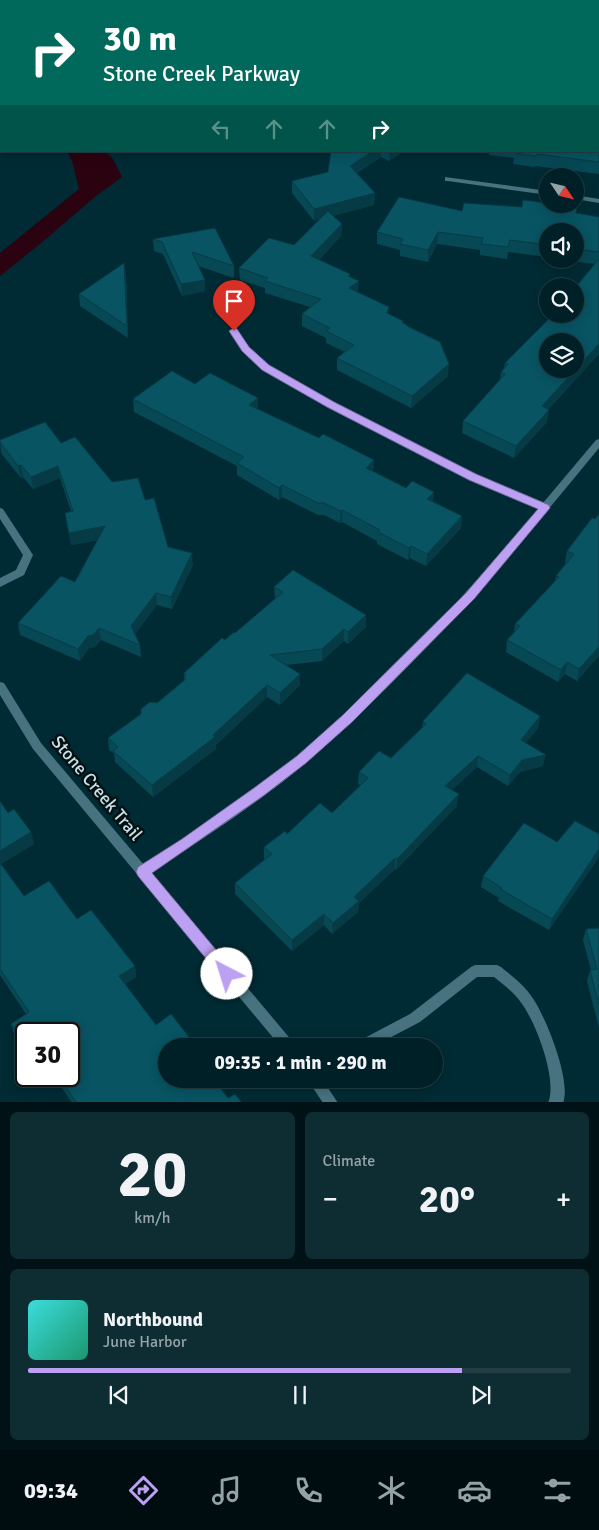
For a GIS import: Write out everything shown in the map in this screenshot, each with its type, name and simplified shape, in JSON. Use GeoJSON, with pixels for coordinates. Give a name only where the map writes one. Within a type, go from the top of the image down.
{"type":"FeatureCollection","features":[{"type":"Feature","properties":{"kind":"street"},"geometry":{"type":"LineString","coordinates":[[448,179],[539,192]]}},
{"type":"Feature","properties":{"kind":"street"},"geometry":{"type":"LineString","coordinates":[[584,198],[599,201]]}},
{"type":"Feature","properties":{"kind":"street"},"geometry":{"type":"LineString","coordinates":[[234,331],[246,349],[266,367],[331,404],[473,477],[545,508]]}},
{"type":"Feature","properties":{"kind":"street"},"geometry":{"type":"LineString","coordinates":[[143,872],[302,759],[347,719],[470,596],[599,442]]}},
{"type":"Feature","properties":{"kind":"street"},"geometry":{"type":"LineString","coordinates":[[0,511],[28,555],[20,572],[0,583]]}},
{"type":"Feature","properties":{"kind":"street","name":"Stone Creek Trail"},"geometry":{"type":"LineString","coordinates":[[0,686],[37,746],[281,1038]]}},
{"type":"Feature","properties":{"kind":"street"},"geometry":{"type":"LineString","coordinates":[[377,1038],[415,1018],[475,971],[496,970],[527,1000],[547,1038],[557,1075],[558,1099],[555,1102]]}},
{"type":"Feature","properties":{"kind":"street"},"geometry":{"type":"LineString","coordinates":[[321,1088],[331,1102]]}},
{"type":"Feature","properties":{"kind":"shaded area"},"geometry":{"type":"Polygon","coordinates":[[[68,152],[106,152],[113,159],[122,177],[96,196],[0,276],[0,253],[79,189],[72,161],[68,152]]]}},
{"type":"Feature","properties":{"kind":"building"},"geometry":{"type":"Polygon","coordinates":[[[331,152],[371,152],[350,166],[375,193],[314,209],[292,181],[328,172],[331,152]]]}},
{"type":"Feature","properties":{"kind":"building"},"geometry":{"type":"Polygon","coordinates":[[[599,152],[599,162],[537,154],[536,156],[515,153],[599,152]]]}},
{"type":"Feature","properties":{"kind":"building"},"geometry":{"type":"Polygon","coordinates":[[[399,197],[462,211],[464,203],[522,207],[523,200],[539,202],[539,213],[576,213],[599,217],[599,252],[584,250],[584,223],[539,223],[539,244],[510,240],[508,247],[481,244],[483,238],[438,232],[428,250],[400,244],[403,239],[377,232],[399,197]]]}},
{"type":"Feature","properties":{"kind":"building"},"geometry":{"type":"Polygon","coordinates":[[[328,211],[342,224],[311,256],[350,274],[348,276],[359,281],[349,288],[389,307],[387,313],[403,321],[409,327],[440,342],[449,364],[412,396],[337,358],[354,345],[326,331],[330,328],[302,314],[321,299],[265,281],[268,278],[239,268],[269,238],[294,245],[328,211]]]}},
{"type":"Feature","properties":{"kind":"building"},"geometry":{"type":"Polygon","coordinates":[[[215,228],[234,266],[192,252],[205,280],[181,284],[162,242],[153,239],[215,228]]]}},
{"type":"Feature","properties":{"kind":"building"},"geometry":{"type":"Polygon","coordinates":[[[599,259],[599,344],[584,360],[584,333],[539,333],[539,378],[568,378],[542,406],[549,410],[516,446],[463,421],[505,374],[501,372],[508,364],[505,363],[545,323],[584,323],[583,278],[599,259]]]}},
{"type":"Feature","properties":{"kind":"building"},"geometry":{"type":"Polygon","coordinates":[[[124,263],[127,326],[79,294],[124,263]]]}},
{"type":"Feature","properties":{"kind":"building"},"geometry":{"type":"Polygon","coordinates":[[[172,371],[195,384],[210,373],[258,398],[249,405],[319,438],[323,434],[374,460],[366,468],[406,488],[412,481],[434,492],[427,499],[462,516],[427,554],[411,546],[409,548],[378,532],[380,530],[342,510],[324,503],[318,503],[282,485],[279,488],[237,463],[244,457],[133,399],[172,371]]]}},
{"type":"Feature","properties":{"kind":"building"},"geometry":{"type":"Polygon","coordinates":[[[45,422],[61,443],[75,437],[112,482],[138,478],[145,500],[154,498],[168,547],[192,553],[171,597],[156,593],[131,626],[140,645],[99,628],[93,635],[88,636],[78,649],[18,623],[61,576],[75,582],[105,526],[69,533],[65,513],[73,511],[58,466],[31,477],[21,465],[18,466],[0,442],[0,440],[45,422]]]}},
{"type":"Feature","properties":{"kind":"building"},"geometry":{"type":"Polygon","coordinates":[[[599,514],[599,647],[579,669],[567,662],[561,670],[507,640],[520,626],[515,624],[559,577],[556,576],[574,554],[567,551],[592,518],[595,519],[599,514]]]}},
{"type":"Feature","properties":{"kind":"building"},"geometry":{"type":"Polygon","coordinates":[[[293,570],[366,615],[348,632],[344,629],[322,649],[270,655],[300,674],[280,693],[267,685],[213,735],[215,737],[152,785],[113,751],[118,747],[108,738],[141,714],[141,709],[150,702],[157,703],[186,679],[184,673],[222,638],[225,640],[235,633],[283,592],[274,587],[293,570]]]}},
{"type":"Feature","properties":{"kind":"building"},"geometry":{"type":"Polygon","coordinates":[[[467,673],[540,716],[521,740],[546,755],[522,760],[510,775],[478,756],[445,786],[459,794],[397,859],[395,858],[354,897],[359,901],[333,923],[324,914],[292,940],[235,883],[272,854],[264,847],[285,831],[287,834],[320,803],[332,813],[368,778],[359,772],[379,751],[391,758],[426,724],[423,721],[467,673]]]}},
{"type":"Feature","properties":{"kind":"building"},"geometry":{"type":"Polygon","coordinates":[[[0,801],[8,813],[14,809],[31,832],[0,851],[0,801]]]}},
{"type":"Feature","properties":{"kind":"building"},"geometry":{"type":"Polygon","coordinates":[[[575,821],[599,834],[599,849],[552,919],[500,889],[502,888],[483,876],[524,823],[557,842],[575,821]]]}},
{"type":"Feature","properties":{"kind":"building"},"geometry":{"type":"Polygon","coordinates":[[[0,863],[24,896],[49,881],[77,919],[91,910],[135,966],[119,976],[156,1025],[171,1014],[190,1038],[158,1038],[158,1088],[220,1088],[228,1098],[235,1094],[241,1102],[76,1102],[66,1087],[80,1087],[80,1022],[15,1022],[15,1030],[11,1024],[29,1012],[0,969],[0,863]]]}},
{"type":"Feature","properties":{"kind":"building"},"geometry":{"type":"Polygon","coordinates":[[[599,928],[599,1005],[590,970],[597,969],[586,929],[599,928]]]}},
{"type":"Feature","properties":{"kind":"route"},"geometry":{"type":"LineString","coordinates":[[227,974],[143,872],[258,792],[302,759],[347,719],[470,596],[545,508],[473,477],[331,404],[266,367],[246,349],[234,331]]}}]}
